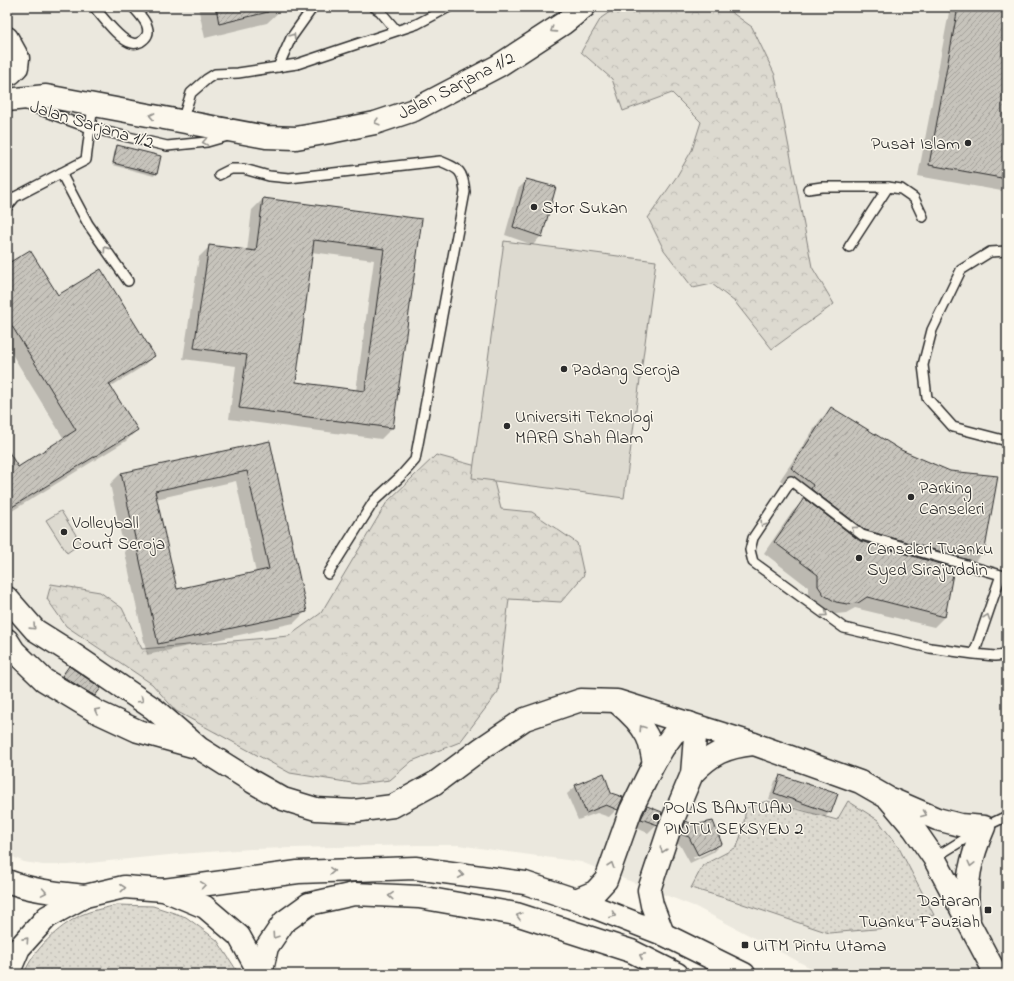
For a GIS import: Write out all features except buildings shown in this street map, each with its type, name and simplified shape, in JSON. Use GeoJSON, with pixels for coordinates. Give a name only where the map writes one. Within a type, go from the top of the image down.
{"type":"FeatureCollection","features":[{"type":"Feature","properties":{"kind":"street","name":"Jalan Sarjana 1/2"},"geometry":{"type":"LineString","coordinates":[[10,100],[46,96],[266,137],[296,138],[375,123],[414,110],[498,66],[564,23],[584,7]]}},
{"type":"Feature","properties":{"kind":"street"},"geometry":{"type":"LineString","coordinates":[[7,38],[18,58],[17,67],[11,73],[7,74]]}},
{"type":"Feature","properties":{"kind":"street"},"geometry":{"type":"LineString","coordinates":[[7,598],[35,630],[154,709],[199,748],[283,799],[316,809],[354,812],[393,806],[435,783],[482,748],[525,719],[581,700],[617,701],[754,744],[860,782],[888,798],[937,819],[984,827],[970,866],[967,886],[967,906],[970,926]]}},
{"type":"Feature","properties":{"kind":"street"},"geometry":{"type":"LineString","coordinates":[[7,640],[14,651],[44,680],[97,712],[138,731],[199,748]]}},
{"type":"Feature","properties":{"kind":"street"},"geometry":{"type":"LineString","coordinates":[[617,701],[631,714],[648,737],[654,764]]}},
{"type":"Feature","properties":{"kind":"street"},"geometry":{"type":"LineString","coordinates":[[576,900],[595,892],[606,880],[631,810],[654,764],[674,733],[689,723]]}},
{"type":"Feature","properties":{"kind":"street"},"geometry":{"type":"LineString","coordinates":[[664,934],[652,905],[649,890],[671,824],[692,774],[695,737],[689,723]]}},
{"type":"Feature","properties":{"kind":"street"},"geometry":{"type":"LineString","coordinates":[[692,774],[704,761],[719,752],[736,746],[754,744]]}},
{"type":"Feature","properties":{"kind":"street"},"geometry":{"type":"LineString","coordinates":[[888,798],[914,829],[934,858],[996,974]]}},
{"type":"Feature","properties":{"kind":"street"},"geometry":{"type":"LineString","coordinates":[[8,974],[19,948],[48,917],[85,896],[124,887],[164,890],[298,872],[415,868],[525,883],[576,900],[664,934],[744,974]]}},
{"type":"Feature","properties":{"kind":"street"},"geometry":{"type":"LineString","coordinates":[[7,881],[24,888],[49,893],[85,896]]}},
{"type":"Feature","properties":{"kind":"street"},"geometry":{"type":"LineString","coordinates":[[164,890],[205,907],[239,936],[261,974]]}},
{"type":"Feature","properties":{"kind":"street"},"geometry":{"type":"LineString","coordinates":[[261,974],[267,947],[284,922],[309,904],[354,894],[419,897],[516,914],[631,950],[677,974]]}},
{"type":"Feature","properties":{"kind":"lane"},"geometry":{"type":"LineString","coordinates":[[94,7],[119,35],[131,43],[137,43],[143,41],[147,36],[148,30],[147,24],[133,7]]}},
{"type":"Feature","properties":{"kind":"lane"},"geometry":{"type":"LineString","coordinates":[[278,67],[291,38],[313,7]]}},
{"type":"Feature","properties":{"kind":"lane"},"geometry":{"type":"LineString","coordinates":[[374,7],[380,11],[396,30]]}},
{"type":"Feature","properties":{"kind":"lane"},"geometry":{"type":"LineString","coordinates":[[182,121],[191,93],[207,78],[215,74],[238,73],[297,64],[417,24],[449,7]]}},
{"type":"Feature","properties":{"kind":"lane","name":"Jalan Sarjana 1/2"},"geometry":{"type":"LineString","coordinates":[[10,100],[90,128],[167,146],[207,142],[243,132]]}},
{"type":"Feature","properties":{"kind":"lane"},"geometry":{"type":"LineString","coordinates":[[7,207],[15,197],[86,160],[93,104]]}},
{"type":"Feature","properties":{"kind":"lane"},"geometry":{"type":"LineString","coordinates":[[219,175],[231,169],[244,169],[270,176],[289,178],[440,161],[456,167],[464,178],[465,192],[415,460],[400,477],[374,501],[328,574]]}},
{"type":"Feature","properties":{"kind":"lane"},"geometry":{"type":"LineString","coordinates":[[61,173],[88,224],[128,281]]}},
{"type":"Feature","properties":{"kind":"lane"},"geometry":{"type":"LineString","coordinates":[[808,189],[822,187],[888,187],[901,190],[914,198],[923,216]]}},
{"type":"Feature","properties":{"kind":"lane"},"geometry":{"type":"LineString","coordinates":[[849,247],[888,187]]}},
{"type":"Feature","properties":{"kind":"lane"},"geometry":{"type":"LineString","coordinates":[[1007,251],[990,252],[961,270],[932,330],[923,365],[927,398],[953,426],[1007,441]]}},
{"type":"Feature","properties":{"kind":"lane"},"geometry":{"type":"LineString","coordinates":[[974,654],[1001,574],[862,535],[791,481],[753,538],[750,550],[753,562],[844,628],[930,648],[974,654],[995,656],[1007,655]]}},
{"type":"Feature","properties":{"kind":"lane"},"geometry":{"type":"LineString","coordinates":[[934,858],[984,827],[1007,816]]}},
{"type":"Feature","properties":{"kind":"shaded area","name":"Universiti Teknologi MARA Shah Alam"},"geometry":{"type":"Polygon","coordinates":[[[7,7],[1007,7],[1007,974],[822,974],[696,907],[581,862],[458,845],[251,849],[179,854],[69,865],[43,865],[24,862],[7,854],[7,7]]]}},
{"type":"Feature","properties":{"kind":"green space"},"geometry":{"type":"Polygon","coordinates":[[[617,7],[724,7],[752,27],[775,75],[812,267],[834,304],[772,349],[735,302],[712,284],[693,288],[664,250],[648,218],[677,176],[692,150],[701,122],[672,93],[623,111],[612,79],[581,52],[601,18],[617,7]]]}},
{"type":"Feature","properties":{"kind":"green space","name":"Padang Seroja"},"geometry":{"type":"Polygon","coordinates":[[[504,241],[656,261],[624,498],[472,478],[504,241]]]}},
{"type":"Feature","properties":{"kind":"green space"},"geometry":{"type":"Polygon","coordinates":[[[436,455],[491,470],[501,509],[532,512],[577,543],[584,575],[561,602],[509,599],[498,692],[460,742],[412,761],[390,780],[358,784],[290,773],[176,711],[152,684],[66,626],[47,599],[51,584],[100,592],[122,608],[142,649],[289,636],[321,613],[387,502],[436,455]]]}},
{"type":"Feature","properties":{"kind":"green space","name":"Volleyball Court Seroja"},"geometry":{"type":"Polygon","coordinates":[[[61,511],[81,543],[67,553],[46,520],[61,511]]]}},
{"type":"Feature","properties":{"kind":"green space"},"geometry":{"type":"Polygon","coordinates":[[[767,801],[837,820],[848,801],[878,820],[899,848],[934,915],[887,928],[829,933],[691,888],[703,865],[737,847],[743,829],[746,808],[767,801]]]}},
{"type":"Feature","properties":{"kind":"green space"},"geometry":{"type":"Polygon","coordinates":[[[117,905],[153,906],[186,917],[217,940],[239,974],[24,974],[33,956],[47,940],[72,920],[94,910],[117,905]]]}},
{"type":"Feature","properties":{"kind":"place","name":"Pusat Islam"},"geometry":{"type":"Point","coordinates":[968,143]}},
{"type":"Feature","properties":{"kind":"place","name":"Stor Sukan"},"geometry":{"type":"Point","coordinates":[534,207]}},
{"type":"Feature","properties":{"kind":"place","name":"Padang Seroja"},"geometry":{"type":"Point","coordinates":[564,369]}},
{"type":"Feature","properties":{"kind":"place","name":"Universiti Teknologi MARA Shah Alam"},"geometry":{"type":"Point","coordinates":[507,426]}},
{"type":"Feature","properties":{"kind":"place","name":"Parking Canseleri"},"geometry":{"type":"Point","coordinates":[911,497]}},
{"type":"Feature","properties":{"kind":"place","name":"Volleyball Court Seroja"},"geometry":{"type":"Point","coordinates":[64,532]}},
{"type":"Feature","properties":{"kind":"place","name":"Canseleri Tuanku Syed Sirajuddin"},"geometry":{"type":"Point","coordinates":[859,558]}},
{"type":"Feature","properties":{"kind":"place","name":"POLIS BANTUAN PINTU SEKSYEN 2"},"geometry":{"type":"Point","coordinates":[656,817]}},
{"type":"Feature","properties":{"kind":"place","name":"Dataran Tuanku Fauziah"},"geometry":{"type":"Point","coordinates":[988,910]}},
{"type":"Feature","properties":{"kind":"place","name":"UiTM Pintu Utama"},"geometry":{"type":"Point","coordinates":[745,945]}}]}
